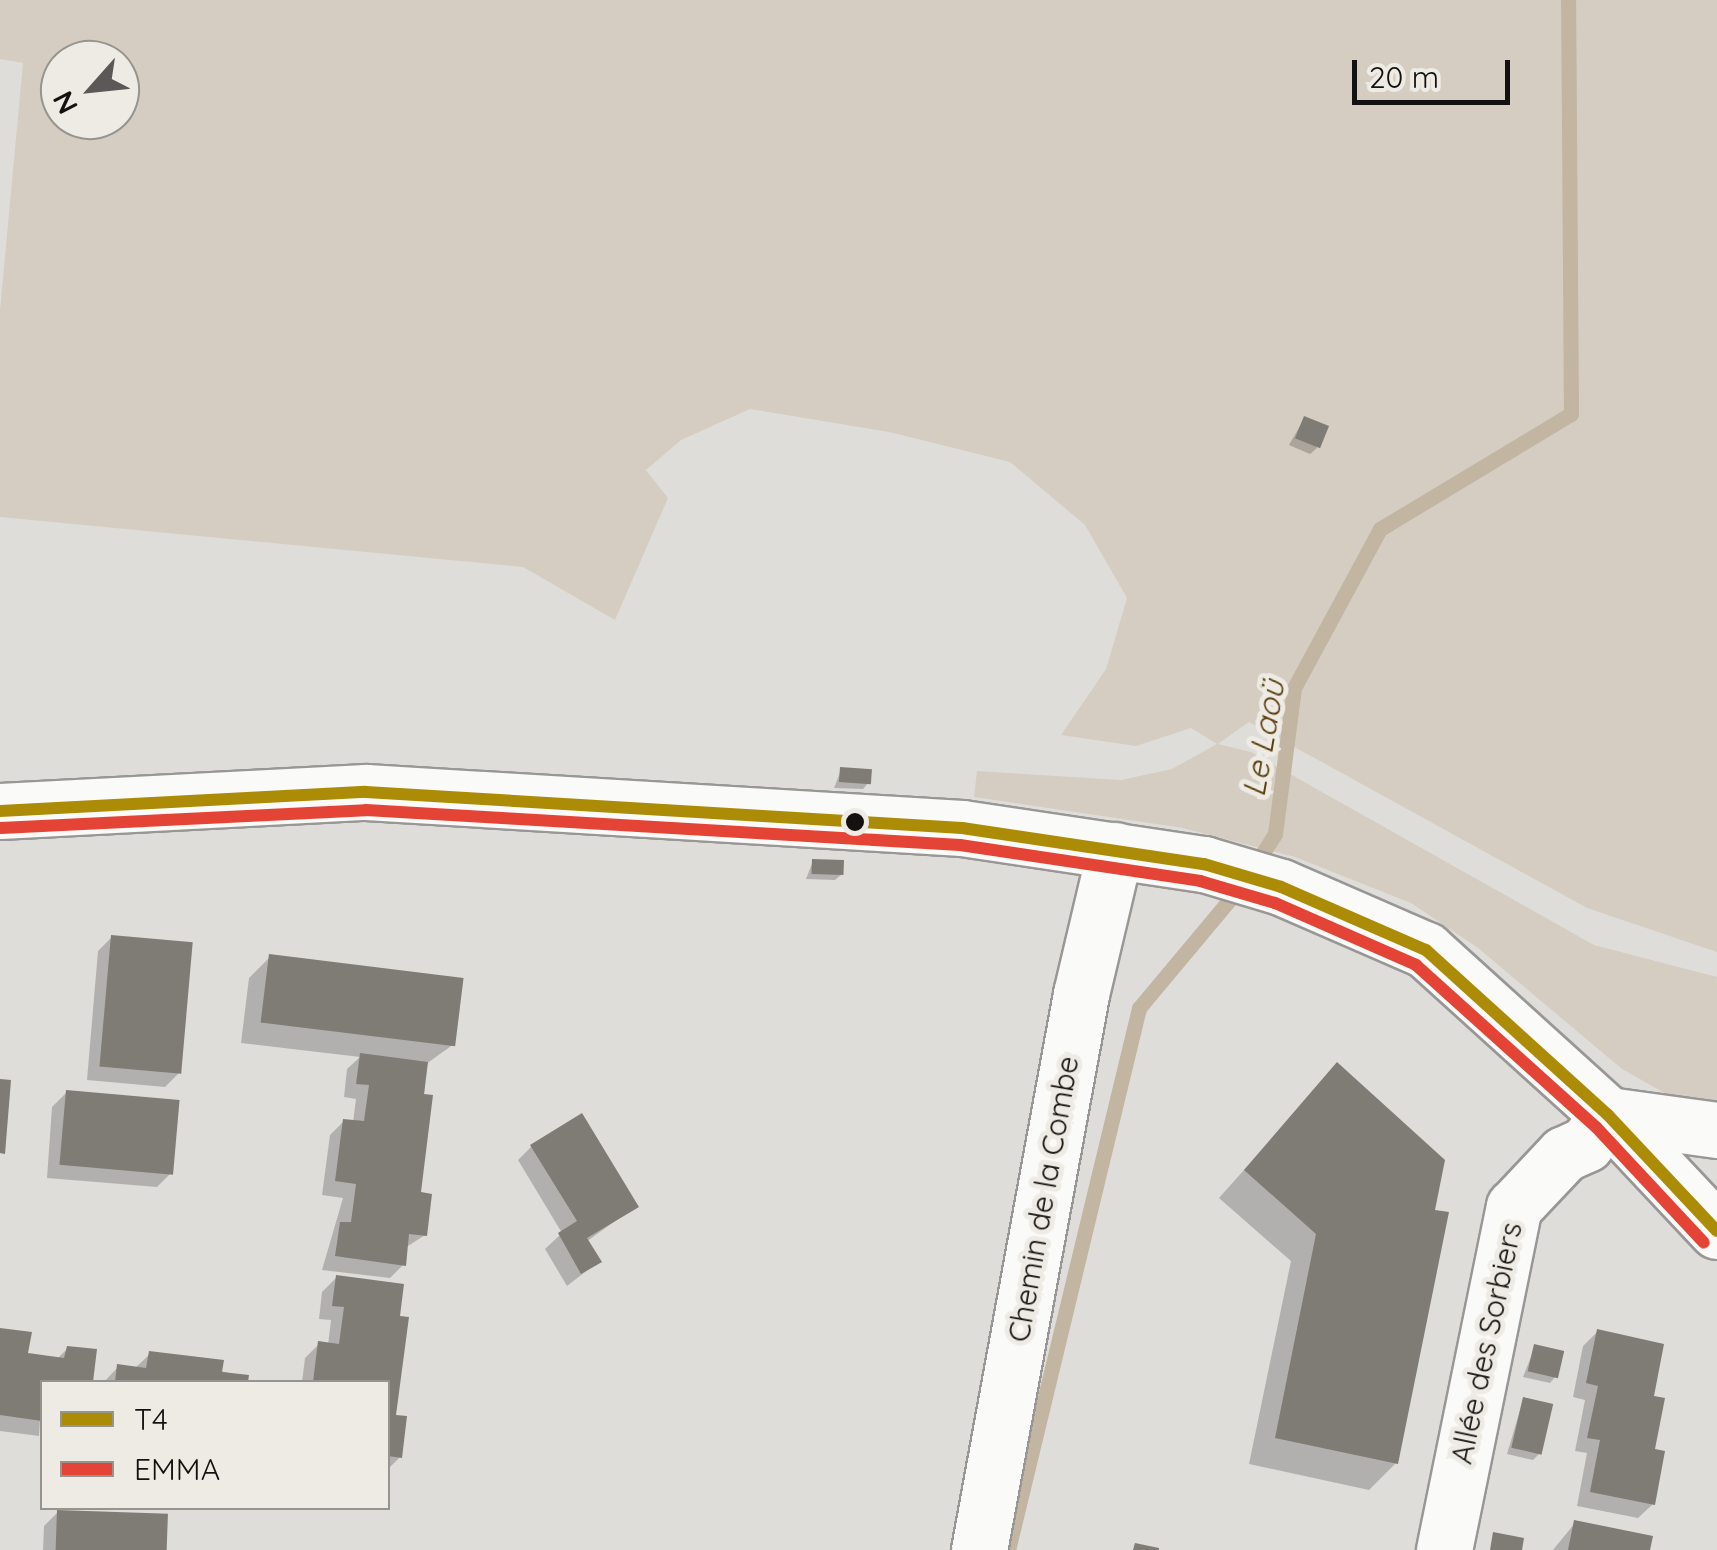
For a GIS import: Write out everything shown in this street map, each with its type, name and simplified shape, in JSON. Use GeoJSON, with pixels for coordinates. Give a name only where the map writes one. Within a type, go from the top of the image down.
{"type":"FeatureCollection","features":[{"type":"Feature","properties":{"kind":"street"},"geometry":{"type":"LineString","coordinates":[[0,811],[366,792],[944,827],[1204,864],[1281,887],[1426,950],[1608,1116],[1717,1231]]}},
{"type":"Feature","properties":{"kind":"street","name":"Chemin de la Combe"},"geometry":{"type":"LineString","coordinates":[[979,1550],[1081,994],[1115,850]]}},
{"type":"Feature","properties":{"kind":"street"},"geometry":{"type":"LineString","coordinates":[[1608,1116],[1717,1130]]}},
{"type":"Feature","properties":{"kind":"street","name":"Allée des Sorbiers"},"geometry":{"type":"LineString","coordinates":[[1444,1550],[1493,1335],[1514,1206],[1538,1176],[1586,1144],[1608,1116]]}},
{"type":"Feature","properties":{"kind":"shaded area"},"geometry":{"type":"Polygon","coordinates":[[[0,0],[1717,0],[1717,952],[1587,908],[1249,722],[1218,744],[1251,752],[1594,945],[1717,977],[1717,1112],[1682,1103],[1622,1069],[1478,948],[1411,903],[1295,857],[1183,828],[974,797],[977,771],[1121,780],[1172,769],[1217,744],[1191,728],[1136,746],[1061,735],[1106,669],[1127,598],[1085,525],[1010,462],[889,432],[750,409],[681,440],[646,470],[668,498],[615,620],[523,567],[0,517],[0,310],[23,63],[0,59],[0,0]]]}},
{"type":"Feature","properties":{"kind":"building"},"geometry":{"type":"Polygon","coordinates":[[[1304,416],[1329,426],[1320,448],[1295,438],[1304,416]]]}},
{"type":"Feature","properties":{"kind":"building"},"geometry":{"type":"Polygon","coordinates":[[[840,767],[872,769],[871,784],[839,782],[840,767]]]}},
{"type":"Feature","properties":{"kind":"building"},"geometry":{"type":"Polygon","coordinates":[[[812,859],[844,860],[843,875],[811,874],[812,859]]]}},
{"type":"Feature","properties":{"kind":"building"},"geometry":{"type":"Polygon","coordinates":[[[111,935],[193,942],[181,1074],[99,1066],[111,935]]]}},
{"type":"Feature","properties":{"kind":"building"},"geometry":{"type":"Polygon","coordinates":[[[269,954],[464,978],[455,1046],[261,1022],[269,954]]]}},
{"type":"Feature","properties":{"kind":"building"},"geometry":{"type":"Polygon","coordinates":[[[360,1053],[428,1062],[424,1094],[433,1095],[421,1192],[432,1194],[427,1236],[409,1234],[406,1266],[335,1256],[340,1222],[351,1222],[356,1184],[335,1181],[343,1119],[364,1121],[369,1085],[356,1084],[360,1053]]]}},
{"type":"Feature","properties":{"kind":"building"},"geometry":{"type":"Polygon","coordinates":[[[1337,1062],[1445,1160],[1435,1210],[1449,1212],[1398,1464],[1275,1438],[1316,1234],[1244,1170],[1337,1062]]]}},
{"type":"Feature","properties":{"kind":"building"},"geometry":{"type":"Polygon","coordinates":[[[0,1079],[11,1080],[5,1154],[0,1153],[0,1079]]]}},
{"type":"Feature","properties":{"kind":"building"},"geometry":{"type":"Polygon","coordinates":[[[66,1090],[180,1100],[173,1175],[59,1165],[66,1090]]]}},
{"type":"Feature","properties":{"kind":"building"},"geometry":{"type":"Polygon","coordinates":[[[582,1113],[639,1207],[587,1238],[602,1262],[581,1274],[558,1233],[577,1221],[530,1145],[582,1113]]]}},
{"type":"Feature","properties":{"kind":"building"},"geometry":{"type":"Polygon","coordinates":[[[336,1275],[404,1284],[400,1316],[409,1317],[396,1415],[407,1416],[402,1458],[390,1456],[390,1380],[313,1380],[318,1341],[339,1344],[344,1307],[332,1306],[336,1275]]]}},
{"type":"Feature","properties":{"kind":"building"},"geometry":{"type":"Polygon","coordinates":[[[0,1328],[32,1332],[28,1353],[64,1358],[67,1346],[97,1349],[93,1380],[40,1380],[40,1421],[0,1415],[0,1328]]]}},
{"type":"Feature","properties":{"kind":"building"},"geometry":{"type":"Polygon","coordinates":[[[1597,1329],[1664,1344],[1654,1396],[1665,1398],[1655,1449],[1665,1451],[1655,1505],[1590,1492],[1600,1440],[1587,1438],[1598,1386],[1586,1383],[1597,1329]]]}},
{"type":"Feature","properties":{"kind":"building"},"geometry":{"type":"Polygon","coordinates":[[[1534,1344],[1564,1351],[1558,1378],[1528,1371],[1534,1344]]]}},
{"type":"Feature","properties":{"kind":"building"},"geometry":{"type":"Polygon","coordinates":[[[149,1351],[224,1360],[222,1372],[249,1375],[248,1380],[115,1380],[117,1364],[146,1368],[149,1351]]]}},
{"type":"Feature","properties":{"kind":"building"},"geometry":{"type":"Polygon","coordinates":[[[1523,1397],[1553,1404],[1542,1455],[1511,1448],[1523,1397]]]}},
{"type":"Feature","properties":{"kind":"building"},"geometry":{"type":"Polygon","coordinates":[[[57,1510],[168,1514],[167,1550],[56,1550],[57,1510]]]}},
{"type":"Feature","properties":{"kind":"building"},"geometry":{"type":"Polygon","coordinates":[[[1574,1520],[1653,1536],[1650,1550],[1568,1550],[1574,1520]]]}},
{"type":"Feature","properties":{"kind":"building"},"geometry":{"type":"Polygon","coordinates":[[[1493,1532],[1524,1538],[1522,1550],[1490,1550],[1493,1532]]]}},
{"type":"Feature","properties":{"kind":"building"},"geometry":{"type":"Polygon","coordinates":[[[1135,1543],[1159,1548],[1159,1550],[1133,1550],[1135,1543]]]}},
{"type":"Feature","properties":{"kind":"waterway","name":"Le Laoü"},"geometry":{"type":"LineString","coordinates":[[1253,868],[1275,834],[1294,688],[1380,529],[1571,414],[1568,0]]}},
{"type":"Feature","properties":{"kind":"waterway","name":"Le Laoü"},"geometry":{"type":"LineString","coordinates":[[1008,1550],[1139,1008],[1240,887]]}},
{"type":"Feature","properties":{"kind":"transit line","name":"T4"},"geometry":{"type":"LineString","coordinates":[[0,811],[366,792],[962,828],[1204,864],[1281,887],[1426,950],[1608,1115],[1717,1231]]}},
{"type":"Feature","properties":{"kind":"transit line","name":"EMMA"},"geometry":{"type":"LineString","coordinates":[[1,828],[366,810],[960,845],[1200,881],[1275,903],[1416,965],[1596,1127],[1704,1243]]}}]}
